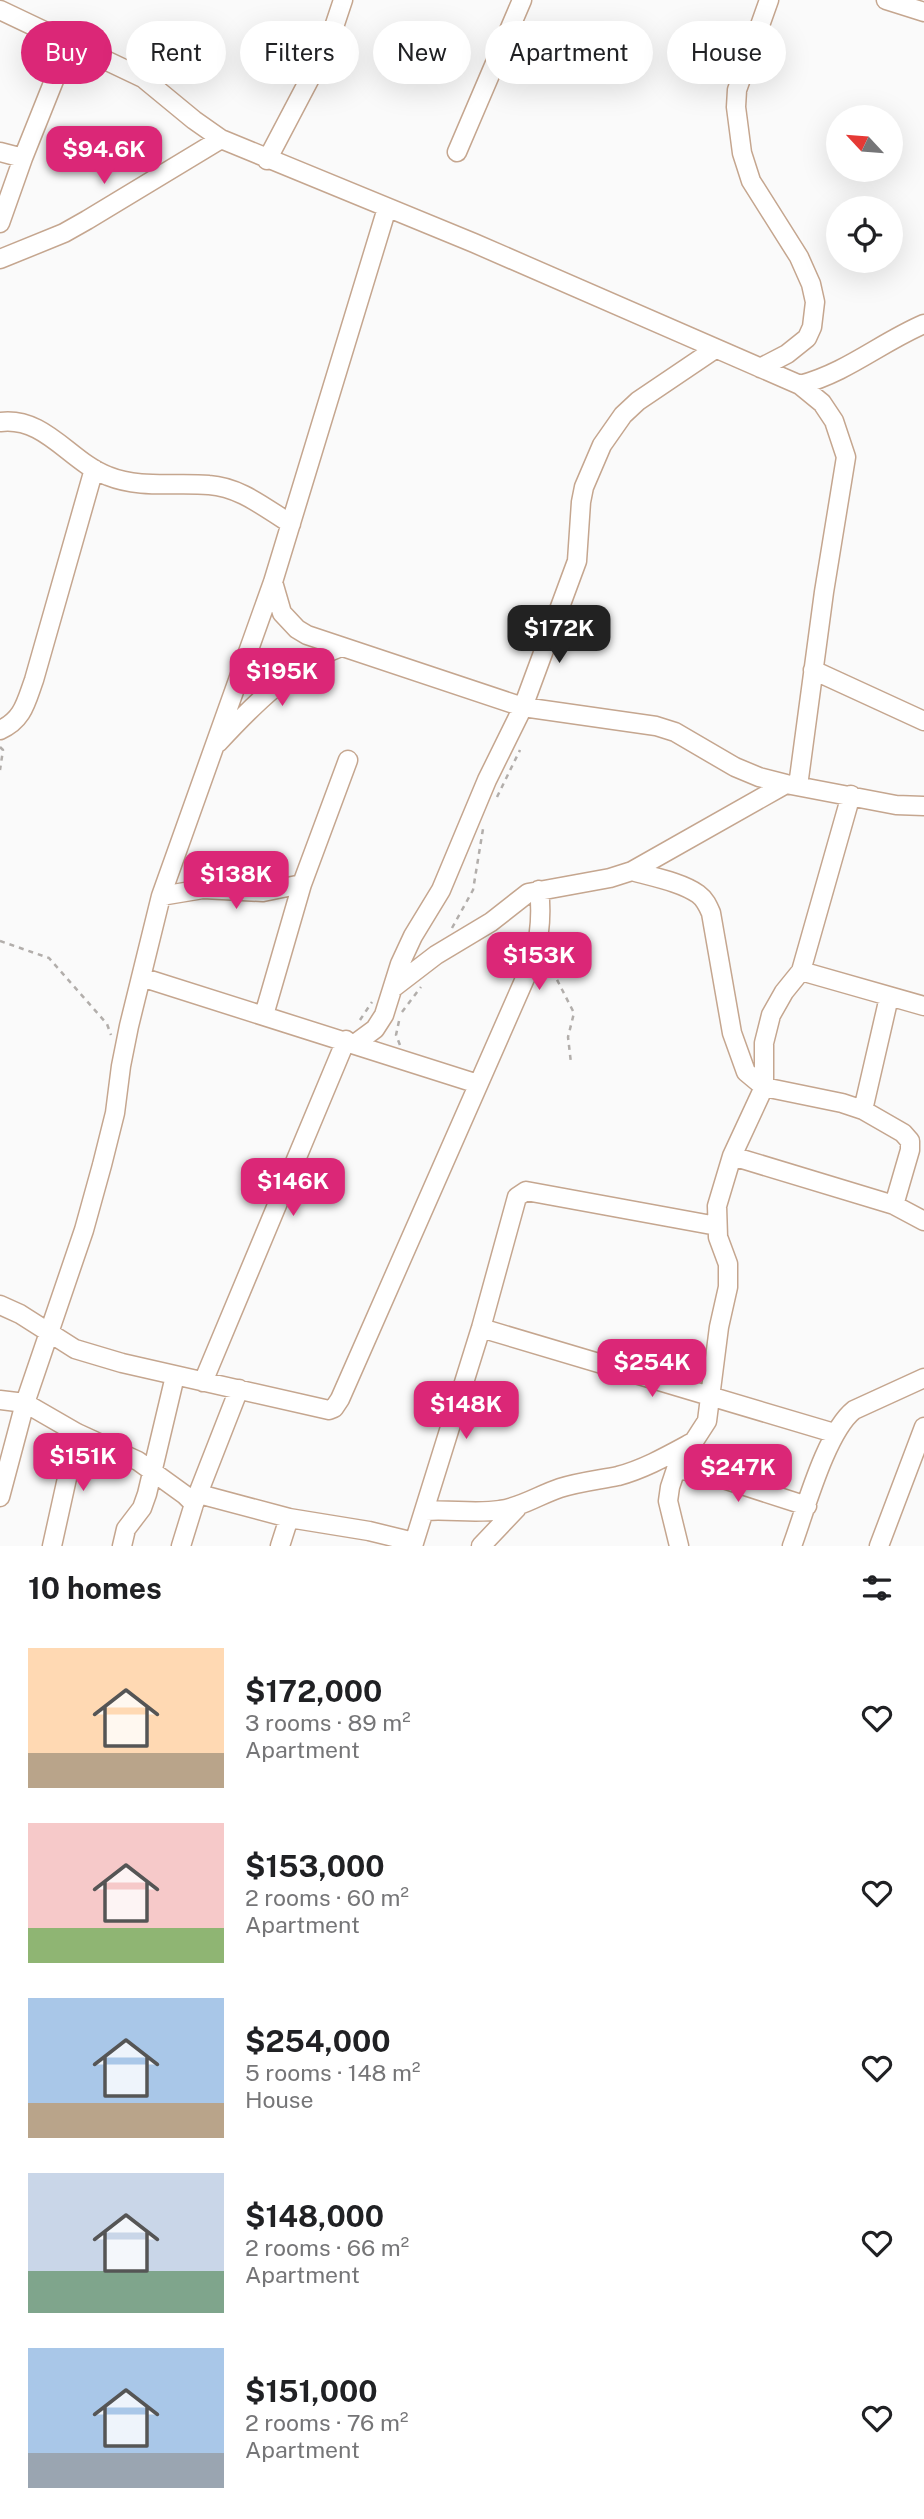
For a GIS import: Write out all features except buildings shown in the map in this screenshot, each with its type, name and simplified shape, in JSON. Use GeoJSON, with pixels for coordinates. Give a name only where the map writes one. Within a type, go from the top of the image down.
{"type":"FeatureCollection","features":[{"type":"Feature","properties":{"kind":"street"},"geometry":{"type":"LineString","coordinates":[[267,160],[329,42],[343,0]]}},
{"type":"Feature","properties":{"kind":"street"},"geometry":{"type":"LineString","coordinates":[[457,152],[522,0]]}},
{"type":"Feature","properties":{"kind":"street"},"geometry":{"type":"LineString","coordinates":[[760,368],[787,354],[807,338],[812,327],[815,302],[800,257],[751,181],[742,153],[736,107],[737,90],[769,0]]}},
{"type":"Feature","properties":{"kind":"street"},"geometry":{"type":"LineString","coordinates":[[886,0],[924,12]]}},
{"type":"Feature","properties":{"kind":"street"},"geometry":{"type":"LineString","coordinates":[[0,10],[23,21]]}},
{"type":"Feature","properties":{"kind":"street"},"geometry":{"type":"LineString","coordinates":[[112,63],[143,78],[221,139],[474,243],[800,385],[822,403],[834,421],[846,457],[792,785]]}},
{"type":"Feature","properties":{"kind":"street"},"geometry":{"type":"LineString","coordinates":[[0,223],[53,84]]}},
{"type":"Feature","properties":{"kind":"street"},"geometry":{"type":"LineString","coordinates":[[0,259],[75,227],[221,139]]}},
{"type":"Feature","properties":{"kind":"street"},"geometry":{"type":"LineString","coordinates":[[0,152],[23,158]]}},
{"type":"Feature","properties":{"kind":"street"},"geometry":{"type":"LineString","coordinates":[[0,1497],[25,1403],[83,1230],[105,1152],[115,1113],[121,1066],[161,896],[273,582],[387,208]]}},
{"type":"Feature","properties":{"kind":"street"},"geometry":{"type":"LineString","coordinates":[[800,385],[839,372],[882,345],[924,324]]}},
{"type":"Feature","properties":{"kind":"street"},"geometry":{"type":"LineString","coordinates":[[203,1382],[351,1042],[376,1029],[384,1015],[413,936],[441,890],[487,780],[523,707],[577,561],[584,487],[602,445],[623,415],[638,401],[715,349]]}},
{"type":"Feature","properties":{"kind":"street"},"geometry":{"type":"LineString","coordinates":[[0,422],[10,421],[33,426],[94,469],[115,479],[145,484],[210,485],[226,488],[241,493],[291,524]]}},
{"type":"Feature","properties":{"kind":"street"},"geometry":{"type":"LineString","coordinates":[[0,730],[12,725],[22,714],[94,469]]}},
{"type":"Feature","properties":{"kind":"street"},"geometry":{"type":"LineString","coordinates":[[273,582],[282,613],[289,621],[307,635],[341,647],[523,707],[656,726],[675,732],[746,772],[792,785],[896,805],[924,806]]}},
{"type":"Feature","properties":{"kind":"street"},"geometry":{"type":"LineString","coordinates":[[211,751],[239,720],[297,670],[313,659],[341,647]]}},
{"type":"Feature","properties":{"kind":"street"},"geometry":{"type":"LineString","coordinates":[[813,670],[924,721]]}},
{"type":"Feature","properties":{"kind":"street"},"geometry":{"type":"LineString","coordinates":[[264,1015],[303,884],[348,760]]}},
{"type":"Feature","properties":{"kind":"street"},"geometry":{"type":"LineString","coordinates":[[393,988],[436,954],[491,922],[528,893],[610,878],[632,871],[792,785]]}},
{"type":"Feature","properties":{"kind":"street"},"geometry":{"type":"LineString","coordinates":[[678,1546],[668,1501],[670,1487],[677,1469],[706,1421],[719,1327],[728,1287],[728,1265],[717,1226],[717,1206],[732,1156],[764,1087],[766,1030],[784,992],[801,971],[851,795]]}},
{"type":"Feature","properties":{"kind":"street"},"geometry":{"type":"LineString","coordinates":[[632,871],[699,894],[706,902],[711,914],[736,1050],[746,1072],[764,1087],[863,1110],[903,1133],[910,1141],[910,1150],[894,1205]]}},
{"type":"Feature","properties":{"kind":"street"},"geometry":{"type":"LineString","coordinates":[[161,896],[203,889],[263,892],[303,884]]}},
{"type":"Feature","properties":{"kind":"street"},"geometry":{"type":"LineString","coordinates":[[0,1305],[75,1349],[175,1376],[329,1410],[334,1408],[534,958],[540,936],[540,890]]}},
{"type":"Feature","properties":{"kind":"street"},"geometry":{"type":"LineString","coordinates":[[801,971],[924,1006]]}},
{"type":"Feature","properties":{"kind":"street"},"geometry":{"type":"LineString","coordinates":[[141,976],[478,1084]]}},
{"type":"Feature","properties":{"kind":"street"},"geometry":{"type":"LineString","coordinates":[[863,1110],[889,997]]}},
{"type":"Feature","properties":{"kind":"street"},"geometry":{"type":"LineString","coordinates":[[732,1156],[894,1205],[924,1221]]}},
{"type":"Feature","properties":{"kind":"street"},"geometry":{"type":"LineString","coordinates":[[0,1400],[25,1403],[77,1433],[138,1461],[197,1499],[289,1518],[366,1539],[414,1544],[481,1328],[517,1197],[526,1191],[717,1226]]}},
{"type":"Feature","properties":{"kind":"street"},"geometry":{"type":"LineString","coordinates":[[481,1328],[834,1433]]}},
{"type":"Feature","properties":{"kind":"street"},"geometry":{"type":"LineString","coordinates":[[122,1546],[126,1529],[142,1508],[175,1376]]}},
{"type":"Feature","properties":{"kind":"street"},"geometry":{"type":"LineString","coordinates":[[792,1546],[834,1433],[847,1416],[854,1410],[924,1378]]}},
{"type":"Feature","properties":{"kind":"street"},"geometry":{"type":"LineString","coordinates":[[181,1546],[239,1390]]}},
{"type":"Feature","properties":{"kind":"street"},"geometry":{"type":"LineString","coordinates":[[879,1546],[923,1432]]}},
{"type":"Feature","properties":{"kind":"street"},"geometry":{"type":"LineString","coordinates":[[52,1546],[77,1433]]}},
{"type":"Feature","properties":{"kind":"street"},"geometry":{"type":"LineString","coordinates":[[425,1511],[447,1509],[481,1512],[519,1506],[553,1490],[645,1467],[694,1441]]}},
{"type":"Feature","properties":{"kind":"street"},"geometry":{"type":"LineString","coordinates":[[677,1469],[714,1476],[807,1506]]}},
{"type":"Feature","properties":{"kind":"street"},"geometry":{"type":"LineString","coordinates":[[481,1546],[519,1506]]}},
{"type":"Feature","properties":{"kind":"street"},"geometry":{"type":"LineString","coordinates":[[280,1546],[289,1518]]}},
{"type":"Feature","properties":{"kind":"path"},"geometry":{"type":"LineString","coordinates":[[0,747],[4,750],[0,770]]}},
{"type":"Feature","properties":{"kind":"path"},"geometry":{"type":"LineString","coordinates":[[0,941],[49,958],[107,1024],[114,1045]]}},
{"type":"Feature","properties":{"kind":"path"},"geometry":{"type":"LineString","coordinates":[[534,958],[550,966],[574,1013],[568,1037],[571,1063]]}}]}
